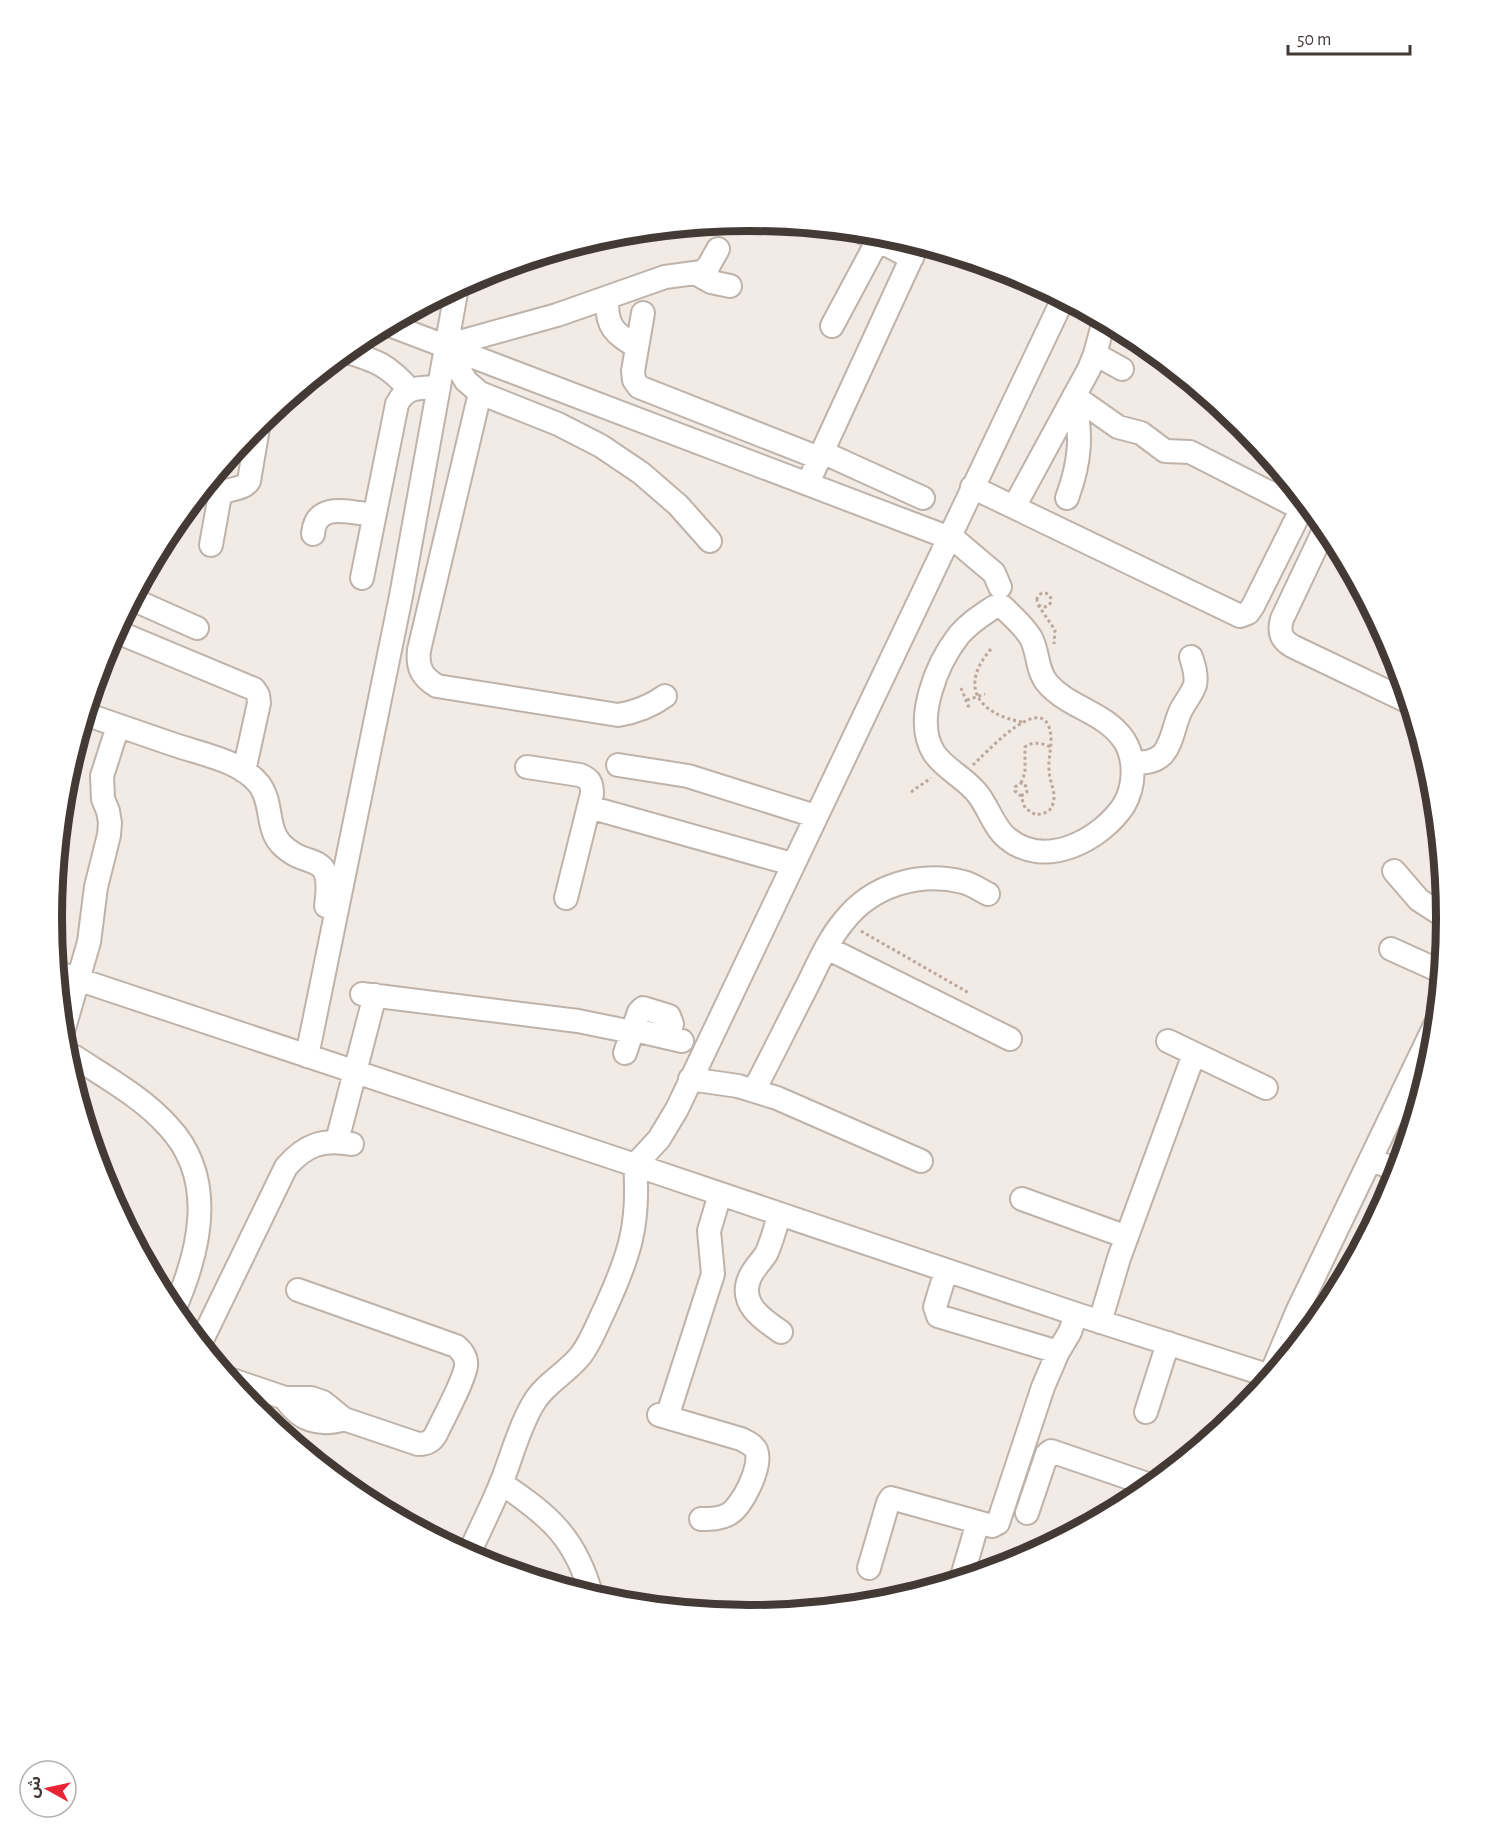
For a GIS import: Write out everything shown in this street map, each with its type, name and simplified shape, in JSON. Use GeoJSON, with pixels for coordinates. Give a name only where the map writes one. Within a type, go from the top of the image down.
{"type":"FeatureCollection","features":[{"type":"Feature","properties":{"kind":"street"},"geometry":{"type":"LineString","coordinates":[[832,326],[868,242]]}},
{"type":"Feature","properties":{"kind":"street"},"geometry":{"type":"LineString","coordinates":[[445,346],[556,315],[665,277],[702,272],[708,267],[718,249]]}},
{"type":"Feature","properties":{"kind":"street"},"geometry":{"type":"LineString","coordinates":[[807,484],[915,251]]}},
{"type":"Feature","properties":{"kind":"street"},"geometry":{"type":"LineString","coordinates":[[695,273],[711,282],[730,286]]}},
{"type":"Feature","properties":{"kind":"street"},"geometry":{"type":"LineString","coordinates":[[307,1056],[397,617],[455,297]]}},
{"type":"Feature","properties":{"kind":"street"},"geometry":{"type":"LineString","coordinates":[[607,298],[609,324],[617,335],[637,347]]}},
{"type":"Feature","properties":{"kind":"street"},"geometry":{"type":"LineString","coordinates":[[472,1547],[533,1403],[543,1390],[571,1367],[583,1352],[623,1270],[636,1218],[635,1165],[659,1139],[668,1125],[1060,306]]}},
{"type":"Feature","properties":{"kind":"street"},"geometry":{"type":"LineString","coordinates":[[643,313],[633,371],[634,380],[639,387],[821,455],[924,498]]}},
{"type":"Feature","properties":{"kind":"street"},"geometry":{"type":"LineString","coordinates":[[397,328],[961,544],[975,559],[989,568],[998,580],[999,601],[1031,638],[1038,666],[1047,682],[1055,691],[1102,719],[1125,742],[1132,762],[1133,779],[1128,798],[1118,814],[1104,829],[1086,841],[1069,848],[1053,851],[1026,848],[1005,837],[983,800],[934,753],[927,737],[924,719],[928,702],[948,652],[960,634],[999,601]]}},
{"type":"Feature","properties":{"kind":"street"},"geometry":{"type":"LineString","coordinates":[[1014,507],[1095,354],[1102,329]]}},
{"type":"Feature","properties":{"kind":"street"},"geometry":{"type":"LineString","coordinates":[[445,346],[466,381],[480,393],[558,424],[601,446],[641,473],[678,505],[710,541]]}},
{"type":"Feature","properties":{"kind":"street"},"geometry":{"type":"LineString","coordinates":[[1095,354],[1122,369]]}},
{"type":"Feature","properties":{"kind":"street"},"geometry":{"type":"LineString","coordinates":[[356,355],[374,360],[393,372],[411,390]]}},
{"type":"Feature","properties":{"kind":"street"},"geometry":{"type":"LineString","coordinates":[[362,578],[397,404],[401,395],[411,390],[438,387]]}},
{"type":"Feature","properties":{"kind":"street"},"geometry":{"type":"LineString","coordinates":[[480,393],[419,650],[418,661],[421,672],[428,681],[437,686],[618,715],[651,706],[665,696]]}},
{"type":"Feature","properties":{"kind":"street"},"geometry":{"type":"LineString","coordinates":[[1067,498],[1076,473],[1080,447],[1080,422],[1074,396]]}},
{"type":"Feature","properties":{"kind":"street"},"geometry":{"type":"LineString","coordinates":[[1074,396],[1118,427],[1141,433],[1165,451],[1190,452],[1294,501]]}},
{"type":"Feature","properties":{"kind":"street"},"geometry":{"type":"LineString","coordinates":[[211,545],[220,495],[224,491],[246,485],[249,481],[256,439]]}},
{"type":"Feature","properties":{"kind":"street"},"geometry":{"type":"LineString","coordinates":[[972,487],[1240,616],[1248,613],[1253,606],[1301,510]]}},
{"type":"Feature","properties":{"kind":"street"},"geometry":{"type":"LineString","coordinates":[[313,534],[318,517],[326,512],[374,515]]}},
{"type":"Feature","properties":{"kind":"street"},"geometry":{"type":"LineString","coordinates":[[1321,537],[1282,619],[1279,628],[1281,636],[1286,643],[1294,647],[1399,694]]}},
{"type":"Feature","properties":{"kind":"street"},"geometry":{"type":"LineString","coordinates":[[139,602],[197,628]]}},
{"type":"Feature","properties":{"kind":"street"},"geometry":{"type":"LineString","coordinates":[[123,634],[254,689],[259,703],[244,771]]}},
{"type":"Feature","properties":{"kind":"street"},"geometry":{"type":"LineString","coordinates":[[1132,762],[1152,761],[1168,747],[1175,723],[1195,685],[1195,671],[1191,657]]}},
{"type":"Feature","properties":{"kind":"street"},"geometry":{"type":"LineString","coordinates":[[92,717],[218,759],[253,777],[266,796],[272,826],[280,843],[295,854],[318,863],[328,878],[325,914],[304,1001],[306,1007],[316,1009]]}},
{"type":"Feature","properties":{"kind":"street"},"geometry":{"type":"LineString","coordinates":[[66,992],[67,976],[89,942],[96,887],[110,823],[103,800],[102,776],[118,726]]}},
{"type":"Feature","properties":{"kind":"street"},"geometry":{"type":"LineString","coordinates":[[618,765],[688,776],[815,816]]}},
{"type":"Feature","properties":{"kind":"street"},"geometry":{"type":"LineString","coordinates":[[527,768],[580,775],[592,784],[592,794],[566,898]]}},
{"type":"Feature","properties":{"kind":"street"},"geometry":{"type":"LineString","coordinates":[[589,807],[792,864]]}},
{"type":"Feature","properties":{"kind":"street"},"geometry":{"type":"LineString","coordinates":[[1394,871],[1419,900],[1436,911]]}},
{"type":"Feature","properties":{"kind":"street"},"geometry":{"type":"LineString","coordinates":[[754,1090],[827,948],[844,921],[863,902],[886,888],[912,880],[939,878],[965,882],[988,894]]}},
{"type":"Feature","properties":{"kind":"street"},"geometry":{"type":"LineString","coordinates":[[827,948],[1010,1039]]}},
{"type":"Feature","properties":{"kind":"street"},"geometry":{"type":"LineString","coordinates":[[1391,949],[1435,969]]}},
{"type":"Feature","properties":{"kind":"street"},"geometry":{"type":"LineString","coordinates":[[67,976],[1262,1376]]}},
{"type":"Feature","properties":{"kind":"street"},"geometry":{"type":"LineString","coordinates":[[204,1337],[286,1167],[308,1147],[322,1143],[344,1142],[368,994],[578,1022],[628,1042],[639,1012],[645,1008],[669,1016],[675,1039]]}},
{"type":"Feature","properties":{"kind":"street"},"geometry":{"type":"LineString","coordinates":[[1168,1041],[1266,1088]]}},
{"type":"Feature","properties":{"kind":"street"},"geometry":{"type":"LineString","coordinates":[[1278,1357],[1297,1312],[1424,1049]]}},
{"type":"Feature","properties":{"kind":"street"},"geometry":{"type":"LineString","coordinates":[[1100,1322],[1112,1279],[1194,1054]]}},
{"type":"Feature","properties":{"kind":"street"},"geometry":{"type":"LineString","coordinates":[[76,1058],[152,1111],[175,1134],[192,1162],[199,1184],[200,1227],[196,1249],[178,1301]]}},
{"type":"Feature","properties":{"kind":"street"},"geometry":{"type":"LineString","coordinates":[[690,1079],[722,1083],[777,1098],[921,1161]]}},
{"type":"Feature","properties":{"kind":"street"},"geometry":{"type":"LineString","coordinates":[[1371,1159],[1389,1167]]}},
{"type":"Feature","properties":{"kind":"street"},"geometry":{"type":"LineString","coordinates":[[701,1519],[721,1518],[738,1506],[744,1498],[758,1458],[755,1449],[741,1439],[663,1416],[713,1274],[709,1231],[720,1194]]}},
{"type":"Feature","properties":{"kind":"street"},"geometry":{"type":"LineString","coordinates":[[1022,1199],[1127,1238]]}},
{"type":"Feature","properties":{"kind":"street"},"geometry":{"type":"LineString","coordinates":[[780,1214],[767,1251],[749,1280],[747,1291],[749,1303],[755,1313],[781,1332]]}},
{"type":"Feature","properties":{"kind":"street"},"geometry":{"type":"LineString","coordinates":[[946,1271],[935,1307],[938,1316],[1058,1352]]}},
{"type":"Feature","properties":{"kind":"street"},"geometry":{"type":"LineString","coordinates":[[243,1384],[285,1398],[304,1397],[323,1402],[344,1419],[418,1444],[426,1444],[433,1440],[463,1374],[465,1358],[462,1351],[456,1346],[298,1290]]}},
{"type":"Feature","properties":{"kind":"street"},"geometry":{"type":"LineString","coordinates":[[1297,1312],[1309,1316]]}},
{"type":"Feature","properties":{"kind":"street"},"geometry":{"type":"LineString","coordinates":[[869,1568],[891,1498],[995,1526],[1000,1520],[1042,1387],[1070,1332],[1076,1314]]}},
{"type":"Feature","properties":{"kind":"street"},"geometry":{"type":"LineString","coordinates":[[1146,1412],[1168,1343]]}},
{"type":"Feature","properties":{"kind":"street"},"geometry":{"type":"LineString","coordinates":[[1027,1513],[1047,1454],[1051,1451],[1142,1482]]}},
{"type":"Feature","properties":{"kind":"street"},"geometry":{"type":"LineString","coordinates":[[501,1483],[537,1509],[562,1532],[580,1562],[589,1587]]}},
{"type":"Feature","properties":{"kind":"street"},"geometry":{"type":"LineString","coordinates":[[963,1572],[978,1522]]}},
{"type":"Feature","properties":{"kind":"path"},"geometry":{"type":"LineString","coordinates":[[1042,592],[1050,596],[1048,606],[1045,608],[1038,605],[1036,601],[1039,594],[1042,592]]}},
{"type":"Feature","properties":{"kind":"path"},"geometry":{"type":"LineString","coordinates":[[991,649],[977,674],[974,686],[977,697],[993,712],[1024,722]]}},
{"type":"Feature","properties":{"kind":"path"},"geometry":{"type":"LineString","coordinates":[[961,688],[970,710]]}},
{"type":"Feature","properties":{"kind":"path"},"geometry":{"type":"LineString","coordinates":[[966,700],[985,694]]}},
{"type":"Feature","properties":{"kind":"path"},"geometry":{"type":"LineString","coordinates":[[911,792],[953,771],[1024,722],[1034,718],[1042,719],[1048,723],[1050,730],[1051,747],[1048,767],[1055,795],[1052,807],[1042,815],[1036,815],[1025,808],[1015,787],[1021,783],[1025,773],[1023,753],[1025,747],[1033,743],[1051,747]]}},
{"type":"Feature","properties":{"kind":"path"},"geometry":{"type":"LineString","coordinates":[[1021,783],[1025,784],[1027,792],[1021,796]]}},
{"type":"Feature","properties":{"kind":"path"},"geometry":{"type":"LineString","coordinates":[[844,921],[969,993]]}}]}
